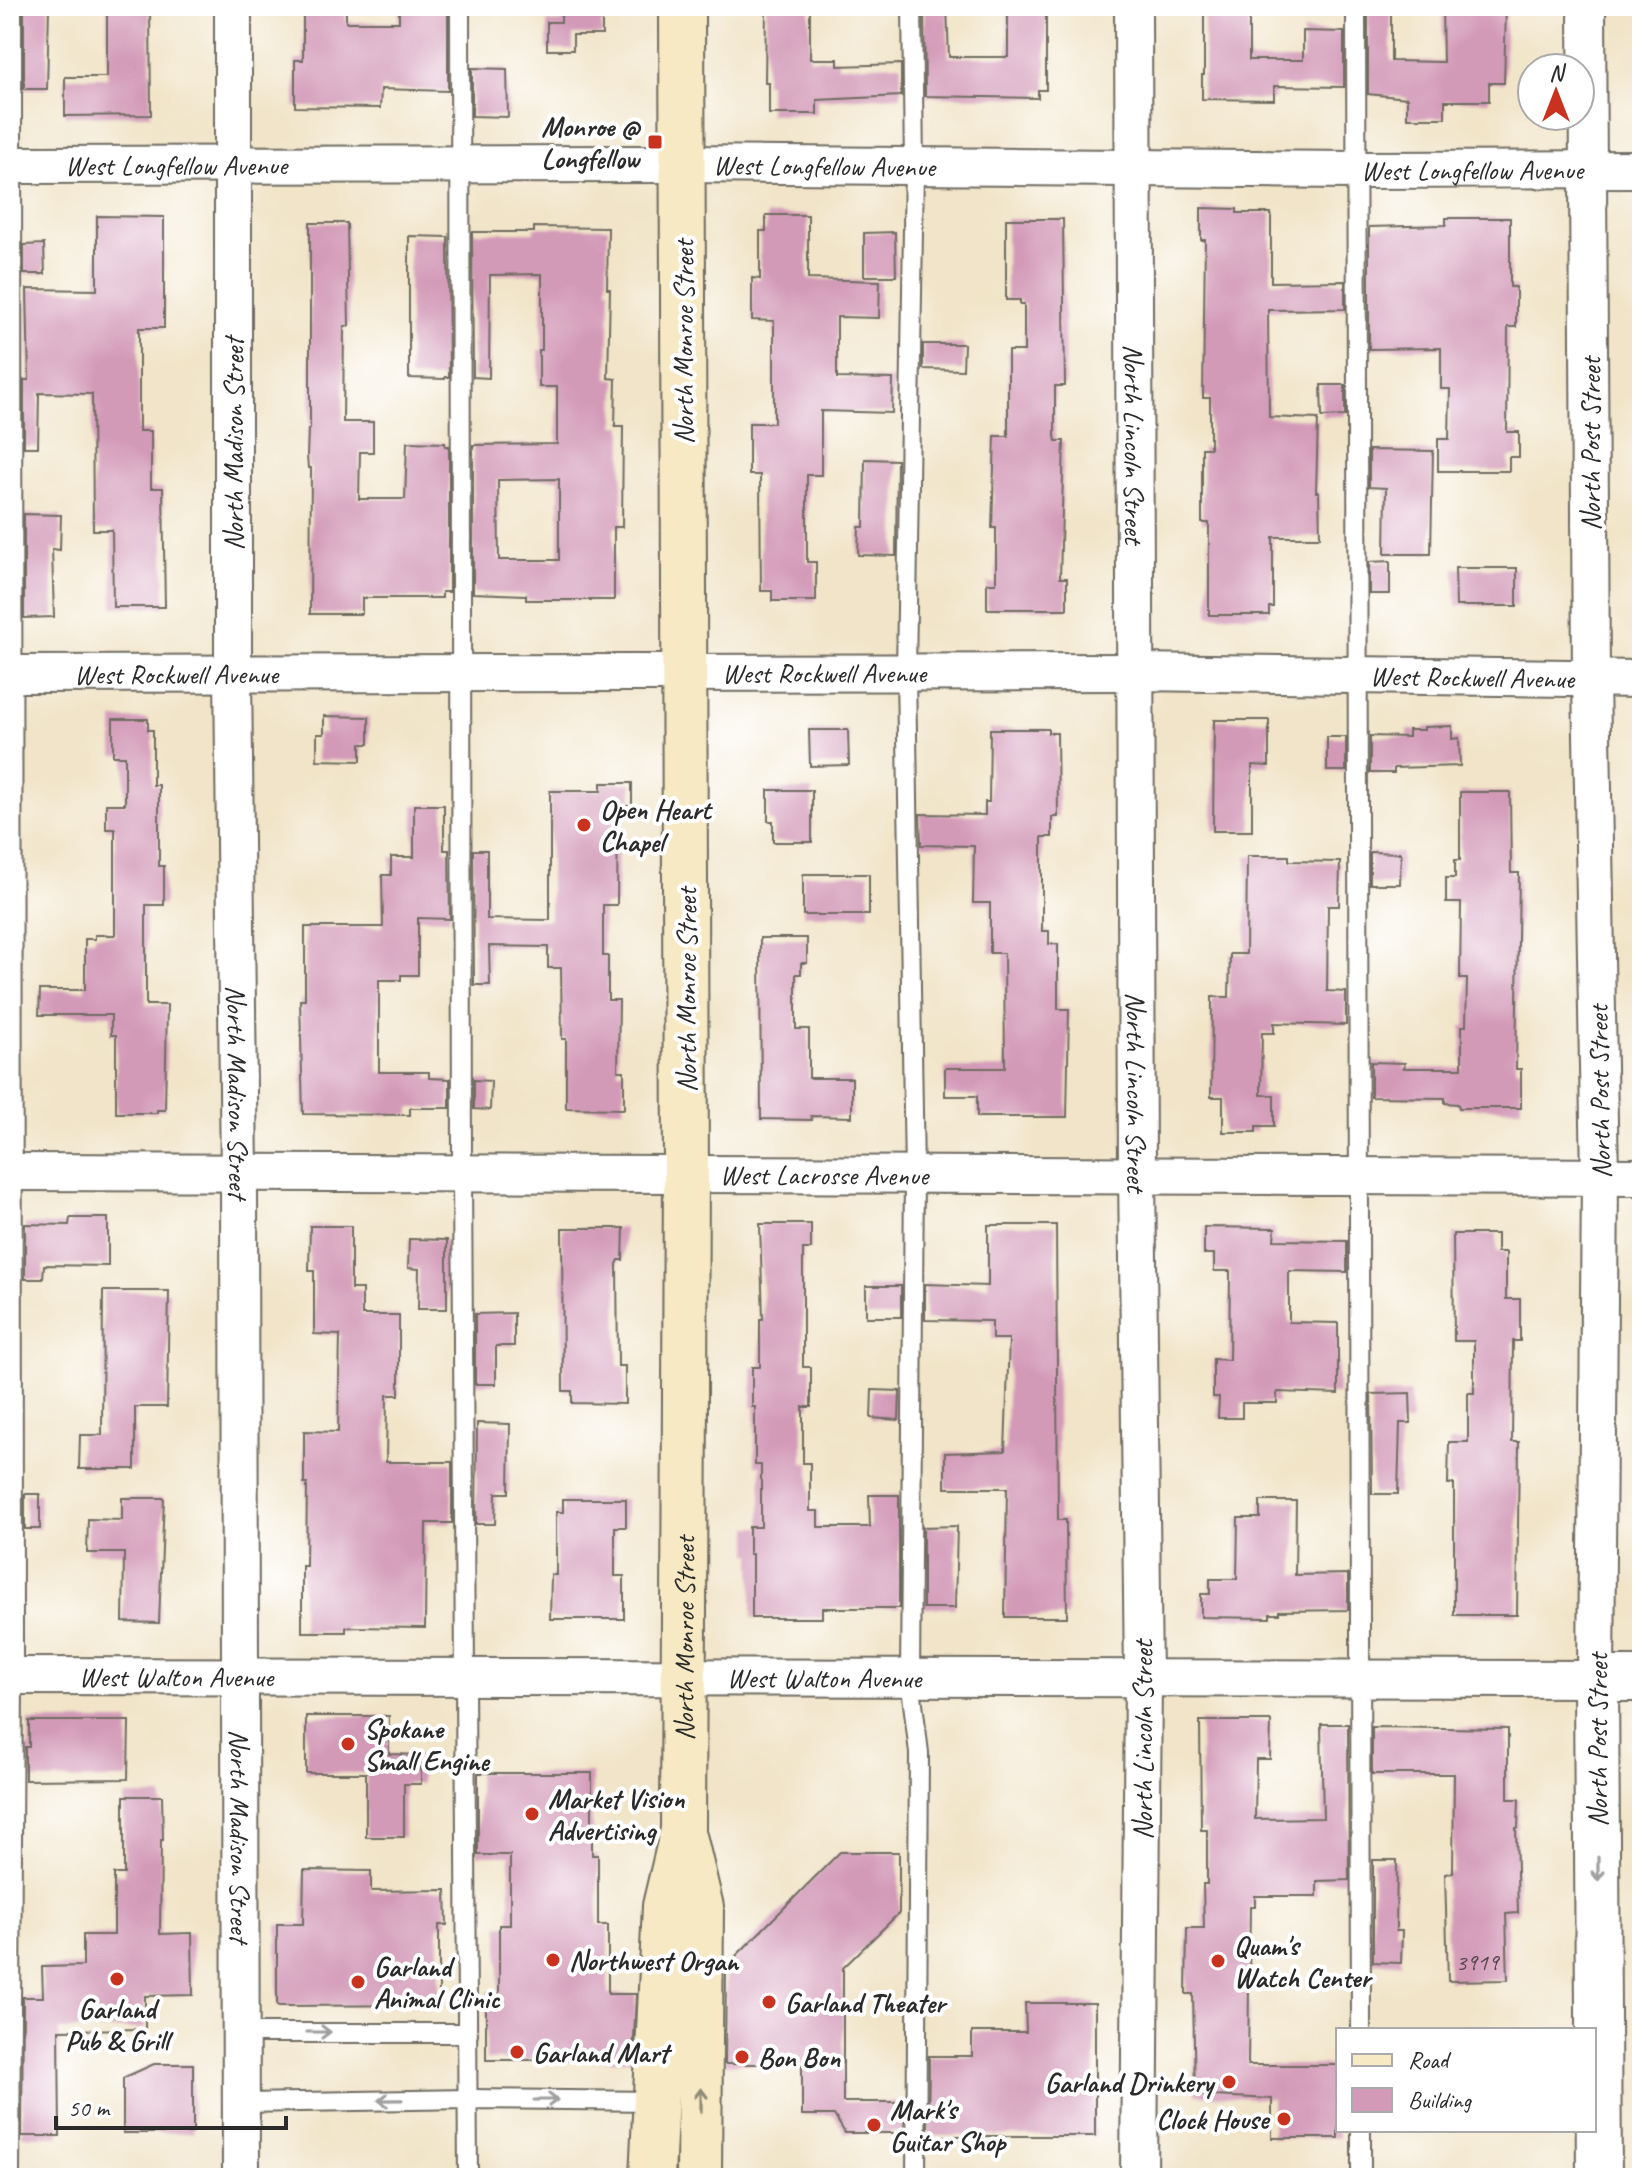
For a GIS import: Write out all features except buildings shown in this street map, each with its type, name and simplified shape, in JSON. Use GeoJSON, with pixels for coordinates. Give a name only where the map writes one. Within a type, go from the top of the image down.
{"type":"FeatureCollection","features":[{"type":"Feature","properties":{"kind":"main road","name":"North Monroe Street"},"geometry":{"type":"LineString","coordinates":[[652,2178],[665,1906],[683,1830],[686,1174],[682,6]]}},
{"type":"Feature","properties":{"kind":"main road","name":"North Monroe Street"},"geometry":{"type":"LineString","coordinates":[[683,1830],[701,1907],[699,2178]]}},
{"type":"Feature","properties":{"kind":"street","name":"North Madison Street"},"geometry":{"type":"LineString","coordinates":[[233,6],[233,675],[239,1173],[241,2178]]}},
{"type":"Feature","properties":{"kind":"street","name":"North Lincoln Street"},"geometry":{"type":"LineString","coordinates":[[1133,6],[1137,1174],[1143,1678],[1139,2178]]}},
{"type":"Feature","properties":{"kind":"street","name":"North Post Street"},"geometry":{"type":"LineString","coordinates":[[1587,6],[1591,679],[1600,1177],[1596,1679],[1599,2178]]}},
{"type":"Feature","properties":{"kind":"street","name":"West Longfellow Avenue"},"geometry":{"type":"LineString","coordinates":[[9,165],[682,164],[1357,170],[1642,169]]}},
{"type":"Feature","properties":{"kind":"street","name":"West Rockwell Avenue"},"geometry":{"type":"LineString","coordinates":[[9,674],[1136,672],[1642,679]]}},
{"type":"Feature","properties":{"kind":"street","name":"West Lacrosse Avenue"},"geometry":{"type":"LineString","coordinates":[[10,1172],[1642,1177]]}},
{"type":"Feature","properties":{"kind":"street","name":"West Walton Avenue"},"geometry":{"type":"LineString","coordinates":[[10,1676],[1642,1679]]}},
{"type":"Feature","properties":{"kind":"lane"},"geometry":{"type":"LineString","coordinates":[[10,2178],[9,165],[12,6]]}},
{"type":"Feature","properties":{"kind":"lane"},"geometry":{"type":"LineString","coordinates":[[460,6],[468,2178]]}},
{"type":"Feature","properties":{"kind":"lane"},"geometry":{"type":"LineString","coordinates":[[912,6],[914,166],[906,672],[914,1174],[910,1678],[919,1753],[916,2178]]}},
{"type":"Feature","properties":{"kind":"lane"},"geometry":{"type":"LineString","coordinates":[[1356,6],[1361,2028]]}},
{"type":"Feature","properties":{"kind":"lane"},"geometry":{"type":"LineString","coordinates":[[241,2033],[468,2033]]}},
{"type":"Feature","properties":{"kind":"lane"},"geometry":{"type":"LineString","coordinates":[[241,2103],[468,2099],[656,2101]]}},
{"type":"Feature","properties":{"kind":"lane"},"geometry":{"type":"LineString","coordinates":[[1361,2132],[1361,2178]]}},
{"type":"Feature","properties":{"kind":"place","name":"Monroe @ Longfellow"},"geometry":{"type":"Point","coordinates":[655,142]}},
{"type":"Feature","properties":{"kind":"place","name":"Open Heart Chapel"},"geometry":{"type":"Point","coordinates":[584,825]}},
{"type":"Feature","properties":{"kind":"place","name":"Spokane Small Engine"},"geometry":{"type":"Point","coordinates":[348,1744]}},
{"type":"Feature","properties":{"kind":"place","name":"Market Vision Advertising"},"geometry":{"type":"Point","coordinates":[532,1814]}},
{"type":"Feature","properties":{"kind":"place","name":"Northwest Organ"},"geometry":{"type":"Point","coordinates":[553,1960]}},
{"type":"Feature","properties":{"kind":"place","name":"Quam's Watch Center"},"geometry":{"type":"Point","coordinates":[1218,1961]}},
{"type":"Feature","properties":{"kind":"place","name":"Garland Pub & Grill"},"geometry":{"type":"Point","coordinates":[117,1979]}},
{"type":"Feature","properties":{"kind":"place","name":"Garland Animal Clinic"},"geometry":{"type":"Point","coordinates":[358,1982]}},
{"type":"Feature","properties":{"kind":"place","name":"Garland Theater"},"geometry":{"type":"Point","coordinates":[769,2002]}},
{"type":"Feature","properties":{"kind":"place","name":"Garland Mart"},"geometry":{"type":"Point","coordinates":[517,2052]}},
{"type":"Feature","properties":{"kind":"place","name":"Bon Bon"},"geometry":{"type":"Point","coordinates":[742,2057]}},
{"type":"Feature","properties":{"kind":"place","name":"Garland Drinkery"},"geometry":{"type":"Point","coordinates":[1229,2082]}},
{"type":"Feature","properties":{"kind":"place","name":"Clock House"},"geometry":{"type":"Point","coordinates":[1284,2119]}},
{"type":"Feature","properties":{"kind":"place","name":"Mark's Guitar Shop"},"geometry":{"type":"Point","coordinates":[874,2125]}}]}
